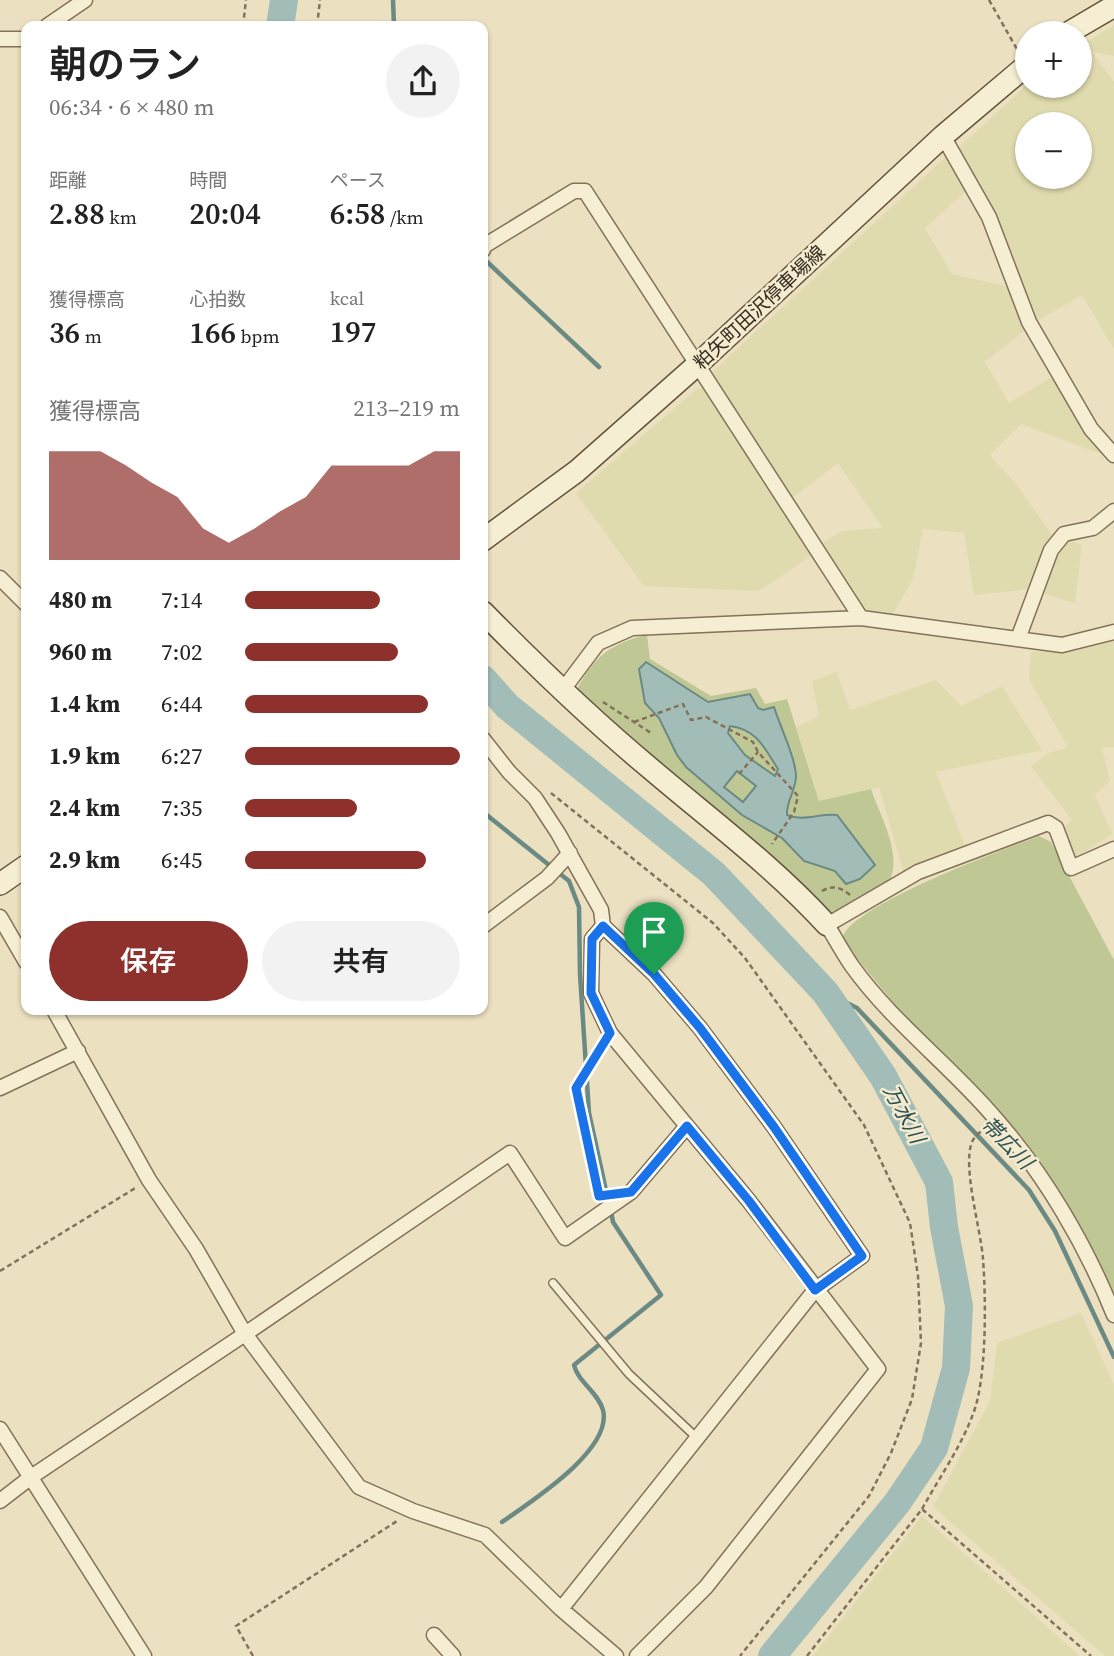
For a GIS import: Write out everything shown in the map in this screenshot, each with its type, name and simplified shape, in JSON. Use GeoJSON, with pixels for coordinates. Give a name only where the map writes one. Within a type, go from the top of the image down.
{"type":"FeatureCollection","features":[{"type":"Feature","properties":{"kind":"main road"},"geometry":{"type":"LineString","coordinates":[[1089,21],[1114,6]]}},
{"type":"Feature","properties":{"kind":"main road","name":"粕矢町田沢停車場線"},"geometry":{"type":"LineString","coordinates":[[488,536],[577,471],[698,364],[1015,69]]}},
{"type":"Feature","properties":{"kind":"main road"},"geometry":{"type":"LineString","coordinates":[[488,617],[562,691],[651,769],[754,852],[792,887],[827,925]]}},
{"type":"Feature","properties":{"kind":"main road"},"geometry":{"type":"LineString","coordinates":[[0,884],[21,869]]}},
{"type":"Feature","properties":{"kind":"street"},"geometry":{"type":"LineString","coordinates":[[54,21],[85,0]]}},
{"type":"Feature","properties":{"kind":"street"},"geometry":{"type":"LineString","coordinates":[[0,39],[21,39]]}},
{"type":"Feature","properties":{"kind":"street"},"geometry":{"type":"LineString","coordinates":[[943,136],[989,217],[1029,322],[1091,429],[1114,455]]}},
{"type":"Feature","properties":{"kind":"street"},"geometry":{"type":"LineString","coordinates":[[488,244],[574,191],[585,191],[861,618]]}},
{"type":"Feature","properties":{"kind":"street"},"geometry":{"type":"LineString","coordinates":[[1018,639],[1051,550],[1064,534],[1093,528],[1114,510]]}},
{"type":"Feature","properties":{"kind":"street"},"geometry":{"type":"LineString","coordinates":[[0,578],[21,599]]}},
{"type":"Feature","properties":{"kind":"street"},"geometry":{"type":"LineString","coordinates":[[562,691],[598,642],[632,628],[861,618],[1062,645],[1114,632]]}},
{"type":"Feature","properties":{"kind":"street"},"geometry":{"type":"LineString","coordinates":[[488,745],[535,798],[601,910],[603,926],[654,974],[700,1028],[774,1127],[862,1256],[815,1290],[561,1609]]}},
{"type":"Feature","properties":{"kind":"street"},"geometry":{"type":"LineString","coordinates":[[1114,849],[1071,868],[1056,828],[1048,823],[918,872],[827,925],[852,967],[997,1119],[1046,1188],[1086,1253],[1114,1315]]}},
{"type":"Feature","properties":{"kind":"street"},"geometry":{"type":"LineString","coordinates":[[488,922],[552,873],[567,856]]}},
{"type":"Feature","properties":{"kind":"street"},"geometry":{"type":"LineString","coordinates":[[0,917],[21,953]]}},
{"type":"Feature","properties":{"kind":"street"},"geometry":{"type":"LineString","coordinates":[[603,926],[592,939],[591,993],[610,1033],[749,1201],[878,1369],[706,1587],[636,1656]]}},
{"type":"Feature","properties":{"kind":"street"},"geometry":{"type":"LineString","coordinates":[[57,1015],[149,1180],[196,1249],[245,1334],[359,1487],[413,1511],[485,1535],[561,1609],[616,1656]]}},
{"type":"Feature","properties":{"kind":"street"},"geometry":{"type":"LineString","coordinates":[[0,1088],[78,1051]]}},
{"type":"Feature","properties":{"kind":"street"},"geometry":{"type":"LineString","coordinates":[[0,1501],[31,1477],[510,1153],[565,1238],[606,1211],[623,1196],[687,1126]]}},
{"type":"Feature","properties":{"kind":"street"},"geometry":{"type":"LineString","coordinates":[[0,1429],[144,1656]]}},
{"type":"Feature","properties":{"kind":"street"},"geometry":{"type":"LineString","coordinates":[[434,1635],[453,1656]]}},
{"type":"Feature","properties":{"kind":"lane"},"geometry":{"type":"LineString","coordinates":[[610,1033],[576,1088],[599,1196],[623,1196]]}},
{"type":"Feature","properties":{"kind":"lane"},"geometry":{"type":"LineString","coordinates":[[554,1283],[629,1374],[697,1438]]}},
{"type":"Feature","properties":{"kind":"path"},"geometry":{"type":"LineString","coordinates":[[244,21],[246,0]]}},
{"type":"Feature","properties":{"kind":"path"},"geometry":{"type":"LineString","coordinates":[[318,21],[320,0]]}},
{"type":"Feature","properties":{"kind":"path"},"geometry":{"type":"LineString","coordinates":[[989,0],[1015,45]]}},
{"type":"Feature","properties":{"kind":"path"},"geometry":{"type":"LineString","coordinates":[[602,701],[651,733]]}},
{"type":"Feature","properties":{"kind":"path"},"geometry":{"type":"LineString","coordinates":[[634,722],[683,704],[691,720],[706,717],[753,742],[758,752],[798,796],[794,813],[772,844]]}},
{"type":"Feature","properties":{"kind":"path"},"geometry":{"type":"LineString","coordinates":[[739,774],[758,752]]}},
{"type":"Feature","properties":{"kind":"path"},"geometry":{"type":"LineString","coordinates":[[545,789],[713,923],[745,958],[864,1125],[910,1223],[918,1276],[921,1343],[912,1399],[891,1453],[869,1496],[740,1656]]}},
{"type":"Feature","properties":{"kind":"path"},"geometry":{"type":"LineString","coordinates":[[807,1656],[922,1508],[974,1413],[985,1309],[983,1258],[972,1189],[970,1151],[972,1140],[986,1128]]}},
{"type":"Feature","properties":{"kind":"path"},"geometry":{"type":"LineString","coordinates":[[0,1271],[149,1180]]}},
{"type":"Feature","properties":{"kind":"path"},"geometry":{"type":"LineString","coordinates":[[922,1508],[1091,1656]]}},
{"type":"Feature","properties":{"kind":"path"},"geometry":{"type":"LineString","coordinates":[[253,1656],[236,1626],[413,1511]]}},
{"type":"Feature","properties":{"kind":"shaded area"},"geometry":{"type":"Polygon","coordinates":[[[1114,25],[1114,56],[1092,52],[1092,39],[1114,25]]]}},
{"type":"Feature","properties":{"kind":"shaded area"},"geometry":{"type":"Polygon","coordinates":[[[1092,52],[1114,82],[1114,349],[1082,295],[1035,322],[1006,241],[957,149],[1015,96],[1092,98],[1092,52]]]}},
{"type":"Feature","properties":{"kind":"shaded area"},"geometry":{"type":"Polygon","coordinates":[[[946,157],[966,191],[925,228],[952,274],[1010,287],[1024,331],[985,362],[1009,403],[1052,377],[1089,438],[1106,456],[1021,424],[990,455],[1016,484],[1052,535],[1082,545],[1075,603],[1029,589],[974,595],[964,533],[923,529],[913,579],[892,616],[866,613],[820,544],[842,531],[883,528],[838,463],[791,499],[710,374],[946,157]]]}},
{"type":"Feature","properties":{"kind":"shaded area"},"geometry":{"type":"Polygon","coordinates":[[[698,388],[706,389],[812,555],[759,591],[644,586],[576,493],[698,388]]]}},
{"type":"Feature","properties":{"kind":"shaded area"},"geometry":{"type":"Polygon","coordinates":[[[1114,641],[1114,747],[1102,747],[1110,781],[1095,795],[1112,834],[1074,859],[1061,829],[1072,820],[1031,766],[1048,753],[1068,748],[1029,679],[1031,652],[1082,649],[1114,641]]]}},
{"type":"Feature","properties":{"kind":"shaded area"},"geometry":{"type":"Polygon","coordinates":[[[837,672],[850,710],[936,680],[961,706],[1002,686],[1042,750],[936,772],[966,848],[904,874],[879,787],[820,802],[796,727],[819,716],[812,681],[837,672]]]}},
{"type":"Feature","properties":{"kind":"shaded area"},"geometry":{"type":"Polygon","coordinates":[[[1081,1313],[1114,1385],[1114,1656],[1105,1656],[933,1507],[990,1401],[997,1343],[1081,1313]]]}},
{"type":"Feature","properties":{"kind":"shaded area"},"geometry":{"type":"Polygon","coordinates":[[[922,1516],[1080,1656],[813,1656],[922,1516]]]}},
{"type":"Feature","properties":{"kind":"green space"},"geometry":{"type":"Polygon","coordinates":[[[647,635],[650,659],[711,696],[756,688],[765,704],[787,699],[819,801],[871,789],[892,847],[893,871],[889,882],[835,912],[824,911],[790,872],[761,846],[647,755],[576,691],[589,669],[604,654],[622,643],[647,635]]]}},
{"type":"Feature","properties":{"kind":"green space"},"geometry":{"type":"Polygon","coordinates":[[[1039,836],[1051,842],[1114,960],[1114,1303],[1055,1188],[999,1111],[896,1006],[842,940],[850,927],[897,896],[929,880],[1039,836]]]}},
{"type":"Feature","properties":{"kind":"water"},"geometry":{"type":"Polygon","coordinates":[[[646,662],[708,702],[750,694],[758,708],[763,710],[774,707],[791,752],[796,777],[787,815],[799,818],[837,815],[875,865],[860,879],[846,884],[835,871],[804,861],[782,838],[742,815],[686,767],[677,755],[659,718],[645,703],[639,669],[646,662]],[[730,726],[728,733],[745,755],[775,776],[778,769],[759,741],[747,731],[730,726]],[[737,771],[724,787],[743,802],[756,786],[737,771]]]}},
{"type":"Feature","properties":{"kind":"waterway","name":"万水川"},"geometry":{"type":"LineString","coordinates":[[281,21],[284,0]]}},
{"type":"Feature","properties":{"kind":"waterway"},"geometry":{"type":"LineString","coordinates":[[393,0],[394,21]]}},
{"type":"Feature","properties":{"kind":"waterway"},"geometry":{"type":"LineString","coordinates":[[488,263],[599,367]]}},
{"type":"Feature","properties":{"kind":"waterway","name":"万水川"},"geometry":{"type":"LineString","coordinates":[[488,685],[507,706],[714,874],[825,992],[883,1076],[939,1182],[944,1227],[959,1306],[956,1368],[934,1448],[897,1503],[772,1656]]}},
{"type":"Feature","properties":{"kind":"waterway"},"geometry":{"type":"LineString","coordinates":[[488,816],[569,881],[579,907],[580,974],[589,1113],[607,1195]]}},
{"type":"Feature","properties":{"kind":"waterway","name":"帯広川"},"geometry":{"type":"LineString","coordinates":[[825,992],[857,1008],[1029,1190],[1055,1231],[1114,1357]]}},
{"type":"Feature","properties":{"kind":"waterway"},"geometry":{"type":"LineString","coordinates":[[502,1522],[567,1474],[595,1442],[603,1425],[603,1410],[574,1365],[661,1295],[613,1222],[611,1211]]}},
{"type":"Feature","properties":{"kind":"route"},"geometry":{"type":"LineString","coordinates":[[603,926],[654,974],[700,1028],[774,1127],[862,1256],[815,1290],[749,1201],[687,1126],[631,1192],[599,1196],[576,1088],[610,1033],[591,993],[592,939],[603,926]]}}]}
